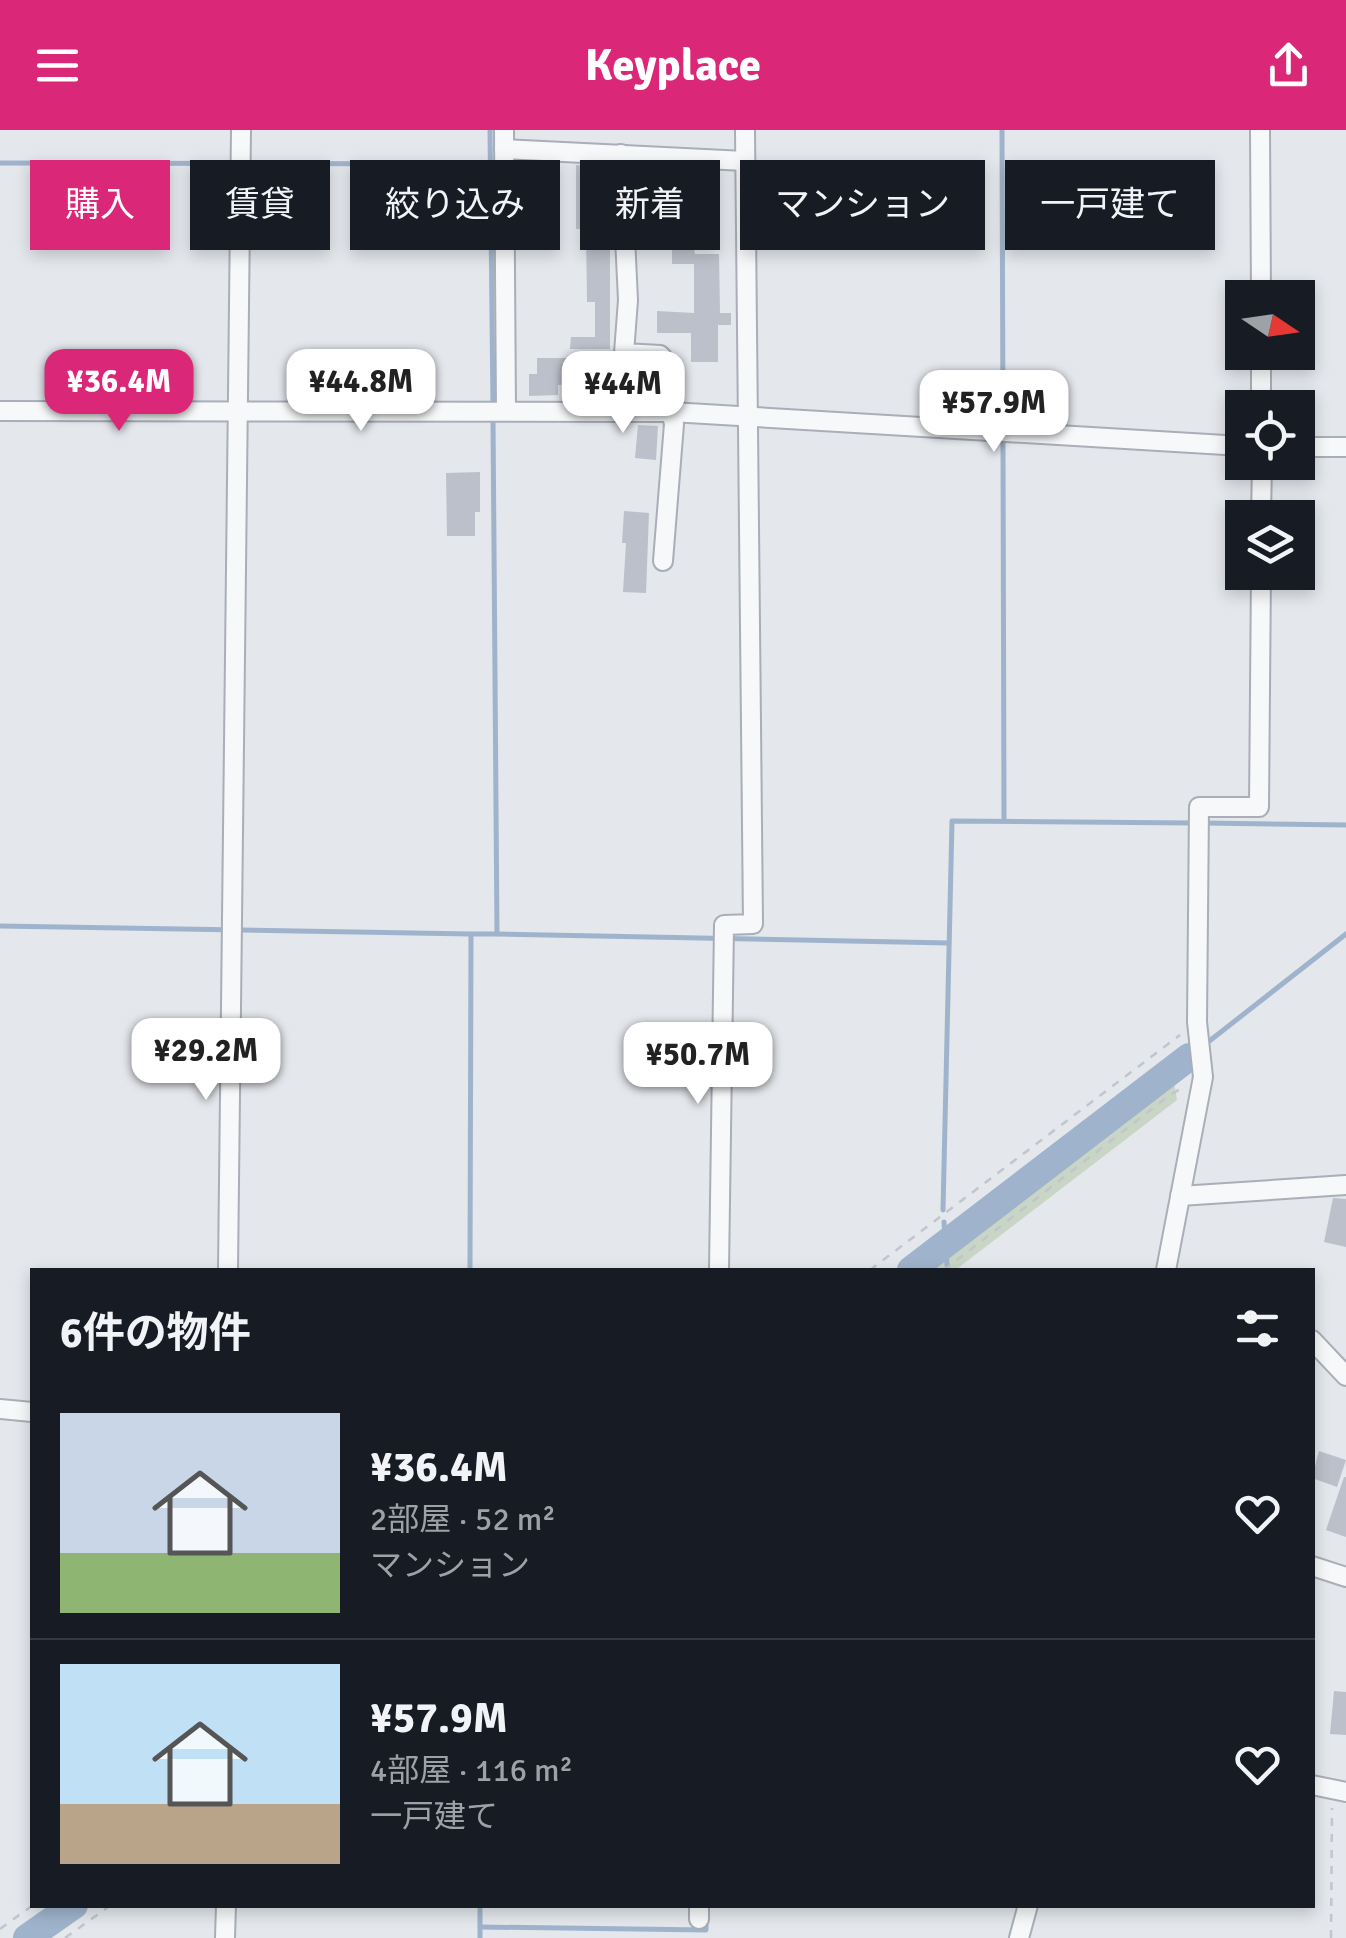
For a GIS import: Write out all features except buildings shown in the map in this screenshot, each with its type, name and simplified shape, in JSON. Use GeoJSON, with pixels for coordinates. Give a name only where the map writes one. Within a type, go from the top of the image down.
{"type":"FeatureCollection","features":[{"type":"Feature","properties":{"kind":"street"},"geometry":{"type":"LineString","coordinates":[[228,1268],[240,130]]}},
{"type":"Feature","properties":{"kind":"street"},"geometry":{"type":"LineString","coordinates":[[745,130],[745,160]]}},
{"type":"Feature","properties":{"kind":"street"},"geometry":{"type":"LineString","coordinates":[[1260,130],[1261,280]]}},
{"type":"Feature","properties":{"kind":"street"},"geometry":{"type":"LineString","coordinates":[[497,411],[504,139],[621,154],[740,161]]}},
{"type":"Feature","properties":{"kind":"street"},"geometry":{"type":"LineString","coordinates":[[621,154],[628,300],[624,353],[660,355],[666,362],[674,424],[663,561]]}},
{"type":"Feature","properties":{"kind":"street"},"geometry":{"type":"LineString","coordinates":[[719,1268],[724,925],[753,924],[746,250]]}},
{"type":"Feature","properties":{"kind":"street"},"geometry":{"type":"LineString","coordinates":[[0,410],[671,412],[1225,445]]}},
{"type":"Feature","properties":{"kind":"street"},"geometry":{"type":"LineString","coordinates":[[1315,447],[1346,447]]}},
{"type":"Feature","properties":{"kind":"street"},"geometry":{"type":"LineString","coordinates":[[1166,1268],[1203,1077],[1197,1022],[1199,807],[1259,808],[1261,590]]}},
{"type":"Feature","properties":{"kind":"street"},"geometry":{"type":"LineString","coordinates":[[1180,1196],[1346,1185]]}},
{"type":"Feature","properties":{"kind":"street"},"geometry":{"type":"LineString","coordinates":[[1315,1343],[1346,1376]]}},
{"type":"Feature","properties":{"kind":"street"},"geometry":{"type":"LineString","coordinates":[[0,1410],[30,1412]]}},
{"type":"Feature","properties":{"kind":"street"},"geometry":{"type":"LineString","coordinates":[[1315,1567],[1346,1577]]}},
{"type":"Feature","properties":{"kind":"street"},"geometry":{"type":"LineString","coordinates":[[224,1938],[226,1908]]}},
{"type":"Feature","properties":{"kind":"street"},"geometry":{"type":"LineString","coordinates":[[1019,1938],[1027,1908]]}},
{"type":"Feature","properties":{"kind":"path"},"geometry":{"type":"LineString","coordinates":[[873,1268],[1197,1022]]}},
{"type":"Feature","properties":{"kind":"path"},"geometry":{"type":"LineString","coordinates":[[947,1268],[1170,1095],[1203,1077]]}},
{"type":"Feature","properties":{"kind":"path"},"geometry":{"type":"LineString","coordinates":[[1332,1938],[1339,1792]]}},
{"type":"Feature","properties":{"kind":"path"},"geometry":{"type":"LineString","coordinates":[[0,1930],[30,1907]]}},
{"type":"Feature","properties":{"kind":"path"},"geometry":{"type":"LineString","coordinates":[[65,1938],[107,1908]]}},
{"type":"Feature","properties":{"kind":"green space"},"geometry":{"type":"Polygon","coordinates":[[[1174,1082],[1177,1100],[958,1268],[934,1268],[1174,1082]]]}},
{"type":"Feature","properties":{"kind":"waterway"},"geometry":{"type":"LineString","coordinates":[[490,130],[493,407]]}},
{"type":"Feature","properties":{"kind":"waterway"},"geometry":{"type":"LineString","coordinates":[[1002,130],[1003,426]]}},
{"type":"Feature","properties":{"kind":"waterway"},"geometry":{"type":"LineString","coordinates":[[0,163],[350,164]]}},
{"type":"Feature","properties":{"kind":"waterway"},"geometry":{"type":"LineString","coordinates":[[470,1268],[471,934],[497,934],[493,418]]}},
{"type":"Feature","properties":{"kind":"waterway"},"geometry":{"type":"LineString","coordinates":[[1003,440],[1004,821]]}},
{"type":"Feature","properties":{"kind":"waterway"},"geometry":{"type":"LineString","coordinates":[[943,1210],[952,821],[1193,823]]}},
{"type":"Feature","properties":{"kind":"waterway"},"geometry":{"type":"LineString","coordinates":[[1204,823],[1346,825]]}},
{"type":"Feature","properties":{"kind":"waterway"},"geometry":{"type":"LineString","coordinates":[[0,926],[471,934]]}},
{"type":"Feature","properties":{"kind":"waterway"},"geometry":{"type":"LineString","coordinates":[[497,934],[949,943]]}},
{"type":"Feature","properties":{"kind":"waterway"},"geometry":{"type":"LineString","coordinates":[[1203,1046],[1346,934]]}},
{"type":"Feature","properties":{"kind":"waterway"},"geometry":{"type":"LineString","coordinates":[[914,1268],[1189,1057]]}},
{"type":"Feature","properties":{"kind":"waterway"},"geometry":{"type":"LineString","coordinates":[[944,1222],[947,1265]]}},
{"type":"Feature","properties":{"kind":"waterway"},"geometry":{"type":"LineString","coordinates":[[27,1938],[70,1908]]}},
{"type":"Feature","properties":{"kind":"waterway"},"geometry":{"type":"LineString","coordinates":[[480,1908],[480,1938]]}},
{"type":"Feature","properties":{"kind":"waterway"},"geometry":{"type":"LineString","coordinates":[[480,1927],[706,1930],[706,1918]]}}]}
